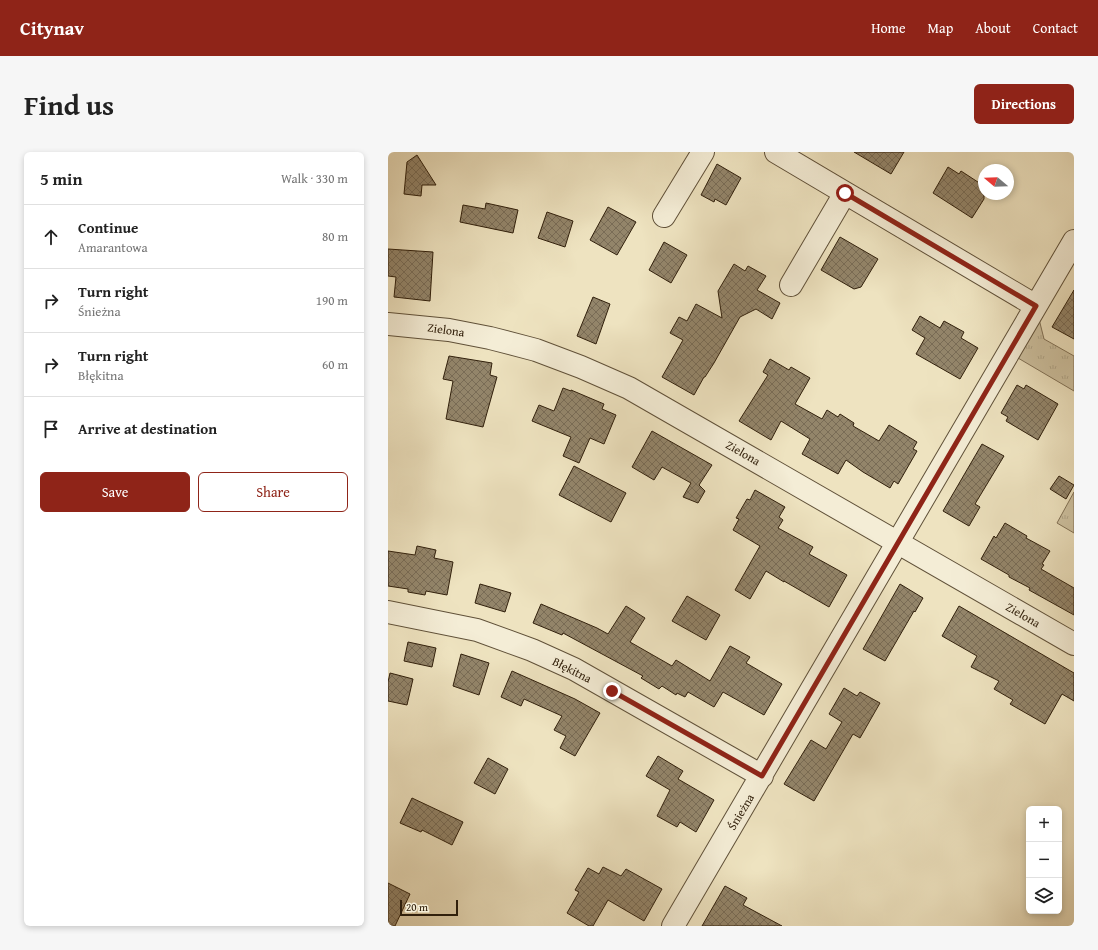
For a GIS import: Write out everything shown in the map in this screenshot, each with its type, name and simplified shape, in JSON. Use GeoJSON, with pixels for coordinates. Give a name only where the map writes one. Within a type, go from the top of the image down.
{"type":"FeatureCollection","features":[{"type":"Feature","properties":{"kind":"street"},"geometry":{"type":"LineString","coordinates":[[664,216],[703,152]]}},
{"type":"Feature","properties":{"kind":"street"},"geometry":{"type":"LineString","coordinates":[[776,152],[1036,306]]}},
{"type":"Feature","properties":{"kind":"street"},"geometry":{"type":"LineString","coordinates":[[791,285],[845,193]]}},
{"type":"Feature","properties":{"kind":"street","name":"Śnieżna"},"geometry":{"type":"LineString","coordinates":[[673,926],[1074,241]]}},
{"type":"Feature","properties":{"kind":"street","name":"Zielona"},"geometry":{"type":"LineString","coordinates":[[388,324],[449,330],[490,338],[536,350],[581,366],[629,388],[1074,644]]}},
{"type":"Feature","properties":{"kind":"street","name":"Błękitna"},"geometry":{"type":"LineString","coordinates":[[388,612],[477,630],[532,650],[574,669],[762,776]]}},
{"type":"Feature","properties":{"kind":"green space"},"geometry":{"type":"Polygon","coordinates":[[[1039,319],[1044,339],[1074,356],[1074,391],[1018,358],[1039,319]]]}},
{"type":"Feature","properties":{"kind":"green space"},"geometry":{"type":"Polygon","coordinates":[[[1074,492],[1074,533],[1057,523],[1074,492]]]}},
{"type":"Feature","properties":{"kind":"building"},"geometry":{"type":"Polygon","coordinates":[[[854,152],[904,152],[891,174],[854,152]]]}},
{"type":"Feature","properties":{"kind":"building"},"geometry":{"type":"Polygon","coordinates":[[[417,155],[436,185],[422,185],[421,196],[404,194],[407,162],[417,155]]]}},
{"type":"Feature","properties":{"kind":"building"},"geometry":{"type":"Polygon","coordinates":[[[717,164],[741,178],[726,205],[715,199],[714,202],[701,195],[717,164]]]}},
{"type":"Feature","properties":{"kind":"building"},"geometry":{"type":"Polygon","coordinates":[[[948,167],[959,174],[961,171],[978,182],[978,200],[983,200],[972,218],[933,193],[948,167]]]}},
{"type":"Feature","properties":{"kind":"building"},"geometry":{"type":"Polygon","coordinates":[[[486,203],[518,210],[513,233],[460,222],[463,205],[485,209],[486,203]]]}},
{"type":"Feature","properties":{"kind":"building"},"geometry":{"type":"Polygon","coordinates":[[[608,207],[636,222],[617,255],[590,240],[608,207]]]}},
{"type":"Feature","properties":{"kind":"building"},"geometry":{"type":"Polygon","coordinates":[[[547,212],[573,221],[565,247],[538,238],[547,212]]]}},
{"type":"Feature","properties":{"kind":"building"},"geometry":{"type":"Polygon","coordinates":[[[840,237],[878,259],[861,287],[854,289],[821,270],[840,237]]]}},
{"type":"Feature","properties":{"kind":"building"},"geometry":{"type":"Polygon","coordinates":[[[664,242],[687,255],[671,283],[649,270],[664,242]]]}},
{"type":"Feature","properties":{"kind":"building"},"geometry":{"type":"Polygon","coordinates":[[[388,249],[433,252],[430,301],[394,297],[396,277],[388,276],[388,249]]]}},
{"type":"Feature","properties":{"kind":"building"},"geometry":{"type":"Polygon","coordinates":[[[734,264],[745,271],[748,266],[766,276],[757,290],[780,303],[772,319],[756,309],[740,317],[694,395],[662,377],[683,340],[670,333],[679,317],[687,321],[696,304],[722,318],[718,291],[734,264]]]}},
{"type":"Feature","properties":{"kind":"building"},"geometry":{"type":"Polygon","coordinates":[[[1074,290],[1074,339],[1052,327],[1074,290]]]}},
{"type":"Feature","properties":{"kind":"building"},"geometry":{"type":"Polygon","coordinates":[[[593,297],[610,304],[596,344],[577,336],[593,297]]]}},
{"type":"Feature","properties":{"kind":"building"},"geometry":{"type":"Polygon","coordinates":[[[920,316],[940,328],[944,321],[964,332],[961,338],[978,348],[960,379],[916,354],[925,338],[912,330],[920,316]]]}},
{"type":"Feature","properties":{"kind":"building"},"geometry":{"type":"Polygon","coordinates":[[[449,356],[492,363],[490,375],[497,377],[483,427],[446,419],[453,381],[443,379],[449,356]]]}},
{"type":"Feature","properties":{"kind":"building"},"geometry":{"type":"Polygon","coordinates":[[[770,359],[789,370],[791,367],[810,378],[795,404],[822,419],[827,410],[838,417],[840,414],[854,423],[853,426],[879,441],[889,425],[917,442],[913,449],[917,451],[898,484],[894,481],[890,488],[846,460],[838,474],[802,454],[810,439],[781,421],[771,440],[739,421],[768,375],[763,372],[770,359]]]}},
{"type":"Feature","properties":{"kind":"building"},"geometry":{"type":"Polygon","coordinates":[[[1017,385],[1024,389],[1026,385],[1058,404],[1038,440],[1006,421],[1008,417],[1001,413],[1017,385]]]}},
{"type":"Feature","properties":{"kind":"building"},"geometry":{"type":"Polygon","coordinates":[[[563,388],[604,404],[602,409],[616,415],[604,444],[590,438],[579,463],[563,456],[571,437],[532,421],[539,405],[554,411],[563,388]]]}},
{"type":"Feature","properties":{"kind":"building"},"geometry":{"type":"Polygon","coordinates":[[[652,431],[712,465],[699,485],[705,491],[698,503],[683,497],[691,483],[662,467],[654,480],[632,467],[652,431]]]}},
{"type":"Feature","properties":{"kind":"building"},"geometry":{"type":"Polygon","coordinates":[[[982,444],[1004,456],[975,504],[980,507],[969,526],[943,511],[982,444]]]}},
{"type":"Feature","properties":{"kind":"building"},"geometry":{"type":"Polygon","coordinates":[[[574,466],[626,493],[611,522],[559,495],[574,466]]]}},
{"type":"Feature","properties":{"kind":"building"},"geometry":{"type":"Polygon","coordinates":[[[1059,476],[1074,485],[1066,499],[1050,489],[1059,476]]]}},
{"type":"Feature","properties":{"kind":"building"},"geometry":{"type":"Polygon","coordinates":[[[755,490],[785,507],[779,517],[783,520],[778,528],[813,547],[809,554],[847,575],[829,607],[766,571],[750,599],[735,590],[760,546],[733,530],[739,519],[736,518],[747,499],[750,500],[755,490]]]}},
{"type":"Feature","properties":{"kind":"building"},"geometry":{"type":"Polygon","coordinates":[[[1005,523],[1027,536],[1026,538],[1050,551],[1042,564],[1044,565],[1041,569],[1074,588],[1074,615],[1029,590],[1030,588],[1009,577],[1009,575],[981,559],[994,536],[996,538],[1005,523]]]}},
{"type":"Feature","properties":{"kind":"building"},"geometry":{"type":"Polygon","coordinates":[[[417,546],[436,550],[434,558],[453,562],[447,595],[426,591],[425,595],[408,592],[408,589],[388,586],[388,551],[415,555],[417,546]]]}},
{"type":"Feature","properties":{"kind":"building"},"geometry":{"type":"Polygon","coordinates":[[[480,584],[511,593],[505,612],[475,603],[480,584]]]}},
{"type":"Feature","properties":{"kind":"building"},"geometry":{"type":"Polygon","coordinates":[[[900,584],[923,598],[885,661],[863,649],[900,584]]]}},
{"type":"Feature","properties":{"kind":"building"},"geometry":{"type":"Polygon","coordinates":[[[687,596],[720,615],[706,640],[672,621],[687,596]]]}},
{"type":"Feature","properties":{"kind":"building"},"geometry":{"type":"Polygon","coordinates":[[[541,604],[608,634],[626,606],[645,618],[630,642],[672,666],[676,660],[710,681],[730,646],[750,657],[746,663],[782,684],[764,715],[723,692],[714,707],[688,692],[685,697],[677,693],[676,695],[662,686],[659,689],[641,678],[643,676],[563,633],[562,635],[533,623],[541,604]]]}},
{"type":"Feature","properties":{"kind":"building"},"geometry":{"type":"Polygon","coordinates":[[[959,606],[1074,673],[1074,701],[1062,694],[1045,724],[1010,704],[1013,700],[994,689],[999,681],[971,667],[977,656],[942,636],[959,606]]]}},
{"type":"Feature","properties":{"kind":"building"},"geometry":{"type":"Polygon","coordinates":[[[408,642],[436,648],[432,667],[404,661],[408,642]]]}},
{"type":"Feature","properties":{"kind":"building"},"geometry":{"type":"Polygon","coordinates":[[[461,654],[489,663],[479,695],[453,686],[461,654]]]}},
{"type":"Feature","properties":{"kind":"building"},"geometry":{"type":"Polygon","coordinates":[[[512,671],[575,699],[600,713],[575,756],[560,748],[566,736],[554,730],[562,716],[524,699],[521,706],[501,697],[512,671]]]}},
{"type":"Feature","properties":{"kind":"building"},"geometry":{"type":"Polygon","coordinates":[[[390,673],[413,679],[407,705],[388,701],[388,682],[390,673]]]}},
{"type":"Feature","properties":{"kind":"building"},"geometry":{"type":"Polygon","coordinates":[[[844,688],[857,696],[860,692],[880,703],[860,738],[853,734],[814,801],[784,784],[811,740],[826,749],[842,722],[829,714],[844,688]]]}},
{"type":"Feature","properties":{"kind":"building"},"geometry":{"type":"Polygon","coordinates":[[[658,756],[683,771],[678,779],[714,800],[696,832],[680,822],[677,827],[657,816],[670,790],[646,776],[658,756]]]}},
{"type":"Feature","properties":{"kind":"building"},"geometry":{"type":"Polygon","coordinates":[[[488,758],[508,769],[495,794],[474,783],[488,758]]]}},
{"type":"Feature","properties":{"kind":"building"},"geometry":{"type":"Polygon","coordinates":[[[412,798],[463,822],[452,845],[422,830],[421,832],[400,823],[412,798]]]}},
{"type":"Feature","properties":{"kind":"building"},"geometry":{"type":"Polygon","coordinates":[[[603,867],[621,876],[626,869],[662,889],[644,921],[608,900],[593,926],[589,926],[567,913],[579,892],[575,890],[588,868],[599,874],[603,867]]]}},
{"type":"Feature","properties":{"kind":"building"},"geometry":{"type":"Polygon","coordinates":[[[388,883],[410,894],[395,926],[388,926],[388,883]]]}},
{"type":"Feature","properties":{"kind":"building"},"geometry":{"type":"Polygon","coordinates":[[[725,886],[747,898],[743,905],[782,926],[702,926],[725,886]]]}},
{"type":"Feature","properties":{"kind":"route"},"geometry":{"type":"LineString","coordinates":[[612,691],[762,776],[1036,306],[845,193]]}}]}
